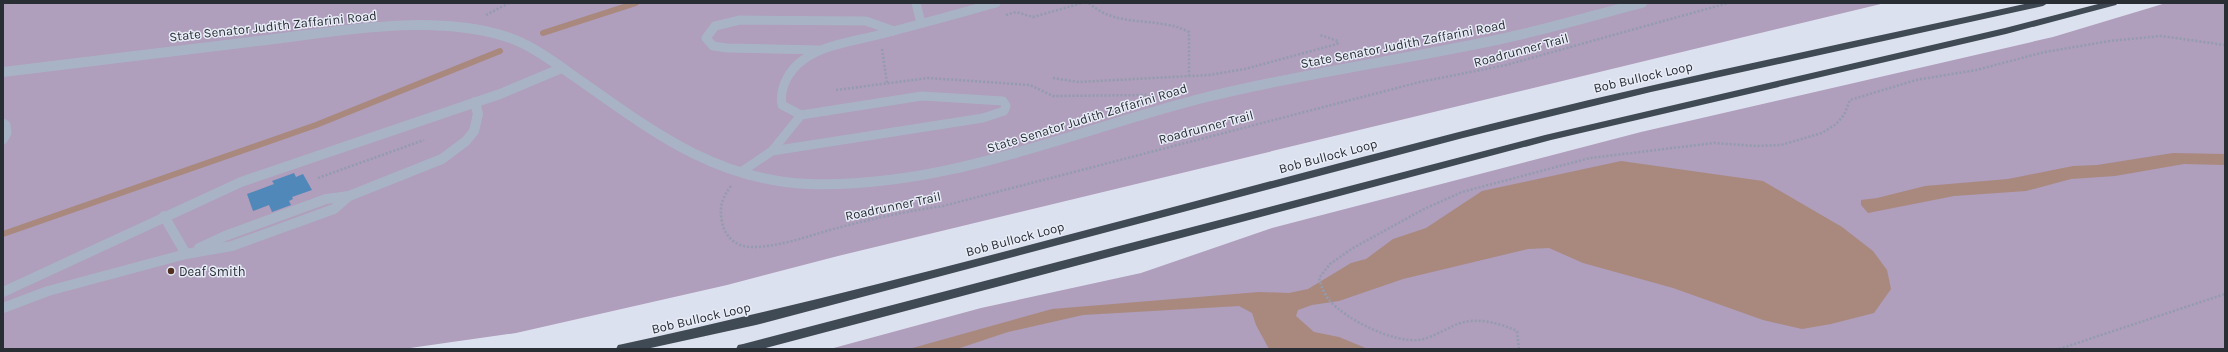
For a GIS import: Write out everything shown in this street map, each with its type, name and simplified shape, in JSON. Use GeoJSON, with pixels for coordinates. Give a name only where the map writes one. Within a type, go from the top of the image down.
{"type":"FeatureCollection","features":[{"type":"Feature","properties":{"kind":"highway","name":"Bob Bullock Loop"},"geometry":{"type":"LineString","coordinates":[[623,349],[756,320],[1467,134],[1651,89],[2043,3]]}},
{"type":"Feature","properties":{"kind":"highway"},"geometry":{"type":"LineString","coordinates":[[743,349],[1549,136],[2006,31],[2113,3]]}},
{"type":"Feature","properties":{"kind":"street","name":"State Senator Judith Zaffarini Road"},"geometry":{"type":"LineString","coordinates":[[3,72],[334,32],[418,27],[458,29],[499,35],[522,44],[562,68],[684,150],[712,164],[784,182],[828,185],[877,182],[925,176],[1007,157],[1208,97],[1504,38],[1642,3]]}},
{"type":"Feature","properties":{"kind":"street"},"geometry":{"type":"LineString","coordinates":[[3,292],[164,216],[253,177],[474,102],[562,68]]}},
{"type":"Feature","properties":{"kind":"street"},"geometry":{"type":"LineString","coordinates":[[3,308],[48,291],[186,254],[232,246],[334,209],[349,196],[428,166],[455,150],[466,141],[477,126],[478,114],[474,102]]}},
{"type":"Feature","properties":{"kind":"street"},"geometry":{"type":"LineString","coordinates":[[164,216],[186,254]]}},
{"type":"Feature","properties":{"kind":"lane"},"geometry":{"type":"LineString","coordinates":[[916,3],[921,23]]}},
{"type":"Feature","properties":{"kind":"lane"},"geometry":{"type":"LineString","coordinates":[[772,151],[982,118],[1004,111],[1006,106],[1003,102],[995,100],[928,96],[801,115],[782,105],[780,99],[781,92],[801,62],[825,50],[996,3]]}},
{"type":"Feature","properties":{"kind":"lane"},"geometry":{"type":"LineString","coordinates":[[825,50],[727,48],[713,46],[706,38],[709,32],[716,26],[740,20],[866,21],[894,30]]}},
{"type":"Feature","properties":{"kind":"lane"},"geometry":{"type":"LineString","coordinates":[[741,172],[772,151],[801,115]]}},
{"type":"Feature","properties":{"kind":"lane"},"geometry":{"type":"LineString","coordinates":[[3,123],[6,125],[7,133],[3,140]]}},
{"type":"Feature","properties":{"kind":"path"},"geometry":{"type":"LineString","coordinates":[[481,18],[509,3]]}},
{"type":"Feature","properties":{"kind":"path"},"geometry":{"type":"LineString","coordinates":[[1001,16],[1016,12],[1033,17],[1082,3]]}},
{"type":"Feature","properties":{"kind":"path"},"geometry":{"type":"LineString","coordinates":[[1089,3],[1106,15],[1137,22],[1164,23],[1189,32],[1189,76]]}},
{"type":"Feature","properties":{"kind":"path","name":"Roadrunner Trail"},"geometry":{"type":"LineString","coordinates":[[732,184],[721,199],[720,214],[728,237],[737,244],[759,247],[885,215],[962,202],[994,192],[1420,82],[1506,65],[1728,3]]}},
{"type":"Feature","properties":{"kind":"path"},"geometry":{"type":"LineString","coordinates":[[1054,78],[1079,82],[1189,76],[1245,70],[1337,44],[1338,41],[1336,39],[1320,35]]}},
{"type":"Feature","properties":{"kind":"path"},"geometry":{"type":"LineString","coordinates":[[1519,349],[1517,331],[1500,323],[1474,320],[1455,325],[1441,333],[1413,340],[1371,327],[1342,312],[1333,304],[1322,293],[1319,278],[1330,264],[1370,238],[1440,201],[1462,192],[1489,184],[1590,158],[1714,143],[1756,146],[1781,145],[1822,133],[1836,124],[1844,115],[1850,100],[1916,80],[1976,70],[2045,52],[2110,41],[2161,36],[2225,45]]}},
{"type":"Feature","properties":{"kind":"path"},"geometry":{"type":"LineString","coordinates":[[887,83],[881,49],[889,47]]}},
{"type":"Feature","properties":{"kind":"path"},"geometry":{"type":"LineString","coordinates":[[318,178],[424,140]]}},
{"type":"Feature","properties":{"kind":"path"},"geometry":{"type":"LineString","coordinates":[[2059,349],[2225,294]]}},
{"type":"Feature","properties":{"kind":"shaded area"},"geometry":{"type":"Polygon","coordinates":[[[3,3],[1885,3],[838,256],[727,285],[516,333],[403,349],[3,349],[3,3]]]}},
{"type":"Feature","properties":{"kind":"shaded area"},"geometry":{"type":"Polygon","coordinates":[[[2166,3],[2225,3],[2225,349],[830,349],[981,308],[1141,273],[1272,228],[1641,132],[2053,37],[2166,3]]]}},
{"type":"Feature","properties":{"kind":"shaded area"},"geometry":{"type":"Polygon","coordinates":[[[2173,153],[2225,154],[2225,165],[2184,164],[2115,176],[2071,179],[2026,191],[1954,196],[1868,213],[1861,205],[1861,200],[1877,198],[1925,186],[2008,179],[2073,166],[2097,165],[2173,153]]]}},
{"type":"Feature","properties":{"kind":"shaded area"},"geometry":{"type":"Polygon","coordinates":[[[1621,161],[1763,181],[1842,227],[1873,251],[1887,270],[1891,289],[1874,313],[1831,324],[1802,329],[1763,320],[1673,288],[1583,263],[1549,248],[1528,249],[1403,279],[1339,301],[1312,305],[1298,310],[1296,316],[1314,332],[1339,337],[1368,349],[1269,349],[1256,325],[1252,313],[1239,306],[1083,315],[1008,332],[957,349],[909,349],[1052,309],[1259,292],[1289,293],[1308,289],[1351,263],[1366,259],[1393,239],[1426,228],[1482,191],[1621,161]]]}},
{"type":"Feature","properties":{"kind":"building"},"geometry":{"type":"Polygon","coordinates":[[[294,173],[296,177],[303,174],[312,190],[292,197],[293,199],[289,201],[291,205],[272,212],[269,205],[253,211],[247,194],[274,184],[272,181],[294,173]]]}},
{"type":"Feature","properties":{"kind":"waterway"},"geometry":{"type":"LineString","coordinates":[[543,33],[636,3]]}},
{"type":"Feature","properties":{"kind":"waterway"},"geometry":{"type":"LineString","coordinates":[[3,234],[316,125],[500,51]]}},
{"type":"Feature","properties":{"kind":"place","name":"Deaf Smith"},"geometry":{"type":"Point","coordinates":[171,271]}}]}
